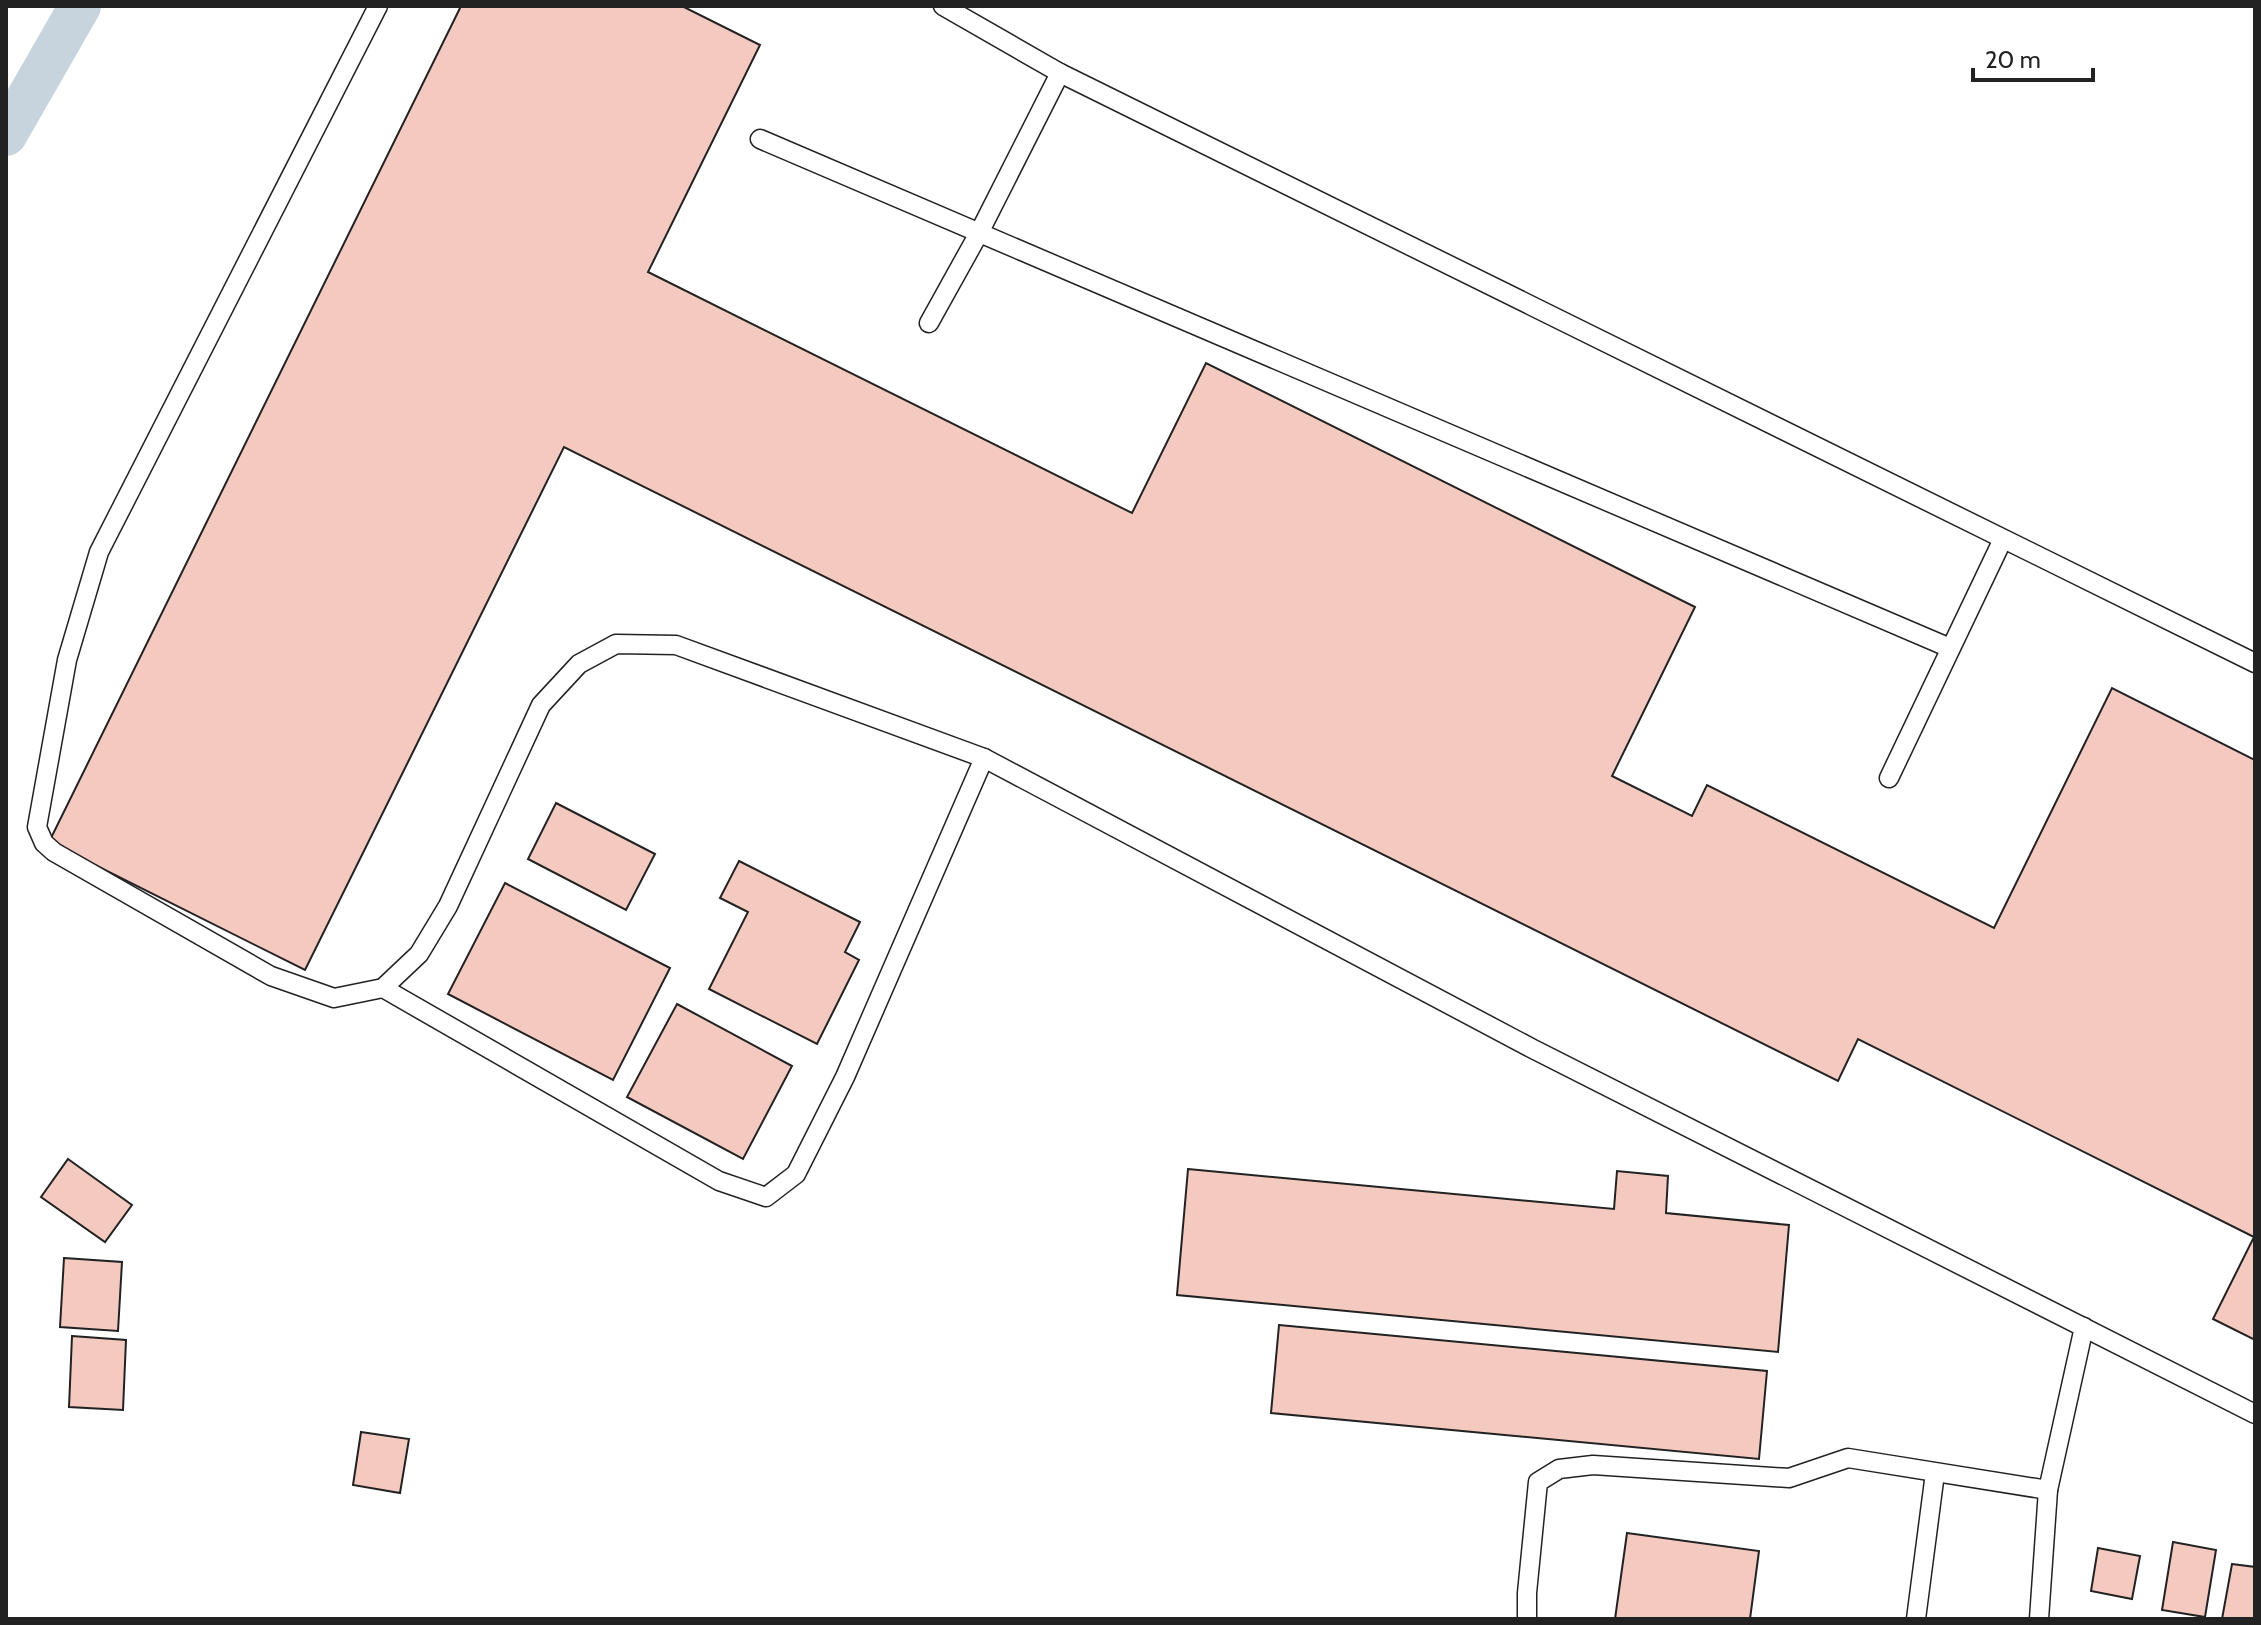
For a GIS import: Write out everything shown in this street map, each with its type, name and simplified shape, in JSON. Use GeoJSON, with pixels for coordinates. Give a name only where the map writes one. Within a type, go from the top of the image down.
{"type":"FeatureCollection","features":[{"type":"Feature","properties":{"kind":"lane"},"geometry":{"type":"LineString","coordinates":[[378,6],[99,552],[67,660],[37,827],[44,843],[54,852],[271,976],[334,998],[383,988],[419,954],[448,906],[541,705],[579,664],[616,644],[676,645],[984,758],[1533,1049],[2255,1414]]}},
{"type":"Feature","properties":{"kind":"lane"},"geometry":{"type":"LineString","coordinates":[[943,6],[1060,73],[2255,663]]}},
{"type":"Feature","properties":{"kind":"lane"},"geometry":{"type":"LineString","coordinates":[[929,323],[979,233],[1060,73]]}},
{"type":"Feature","properties":{"kind":"lane"},"geometry":{"type":"LineString","coordinates":[[760,139],[1950,648]]}},
{"type":"Feature","properties":{"kind":"lane"},"geometry":{"type":"LineString","coordinates":[[1889,778],[2003,539]]}},
{"type":"Feature","properties":{"kind":"lane"},"geometry":{"type":"LineString","coordinates":[[383,988],[719,1181],[766,1197],[796,1174],[845,1077],[984,758]]}},
{"type":"Feature","properties":{"kind":"lane"},"geometry":{"type":"LineString","coordinates":[[2039,1619],[2048,1490],[2084,1327]]}},
{"type":"Feature","properties":{"kind":"lane"},"geometry":{"type":"LineString","coordinates":[[1527,1619],[1538,1482],[1559,1469],[1593,1465],[1789,1478],[1848,1458],[2048,1490]]}},
{"type":"Feature","properties":{"kind":"lane"},"geometry":{"type":"LineString","coordinates":[[1916,1619],[1935,1473]]}},
{"type":"Feature","properties":{"kind":"building"},"geometry":{"type":"Polygon","coordinates":[[[461,6],[682,6],[760,45],[648,272],[1132,513],[1206,363],[1695,607],[1612,776],[1692,816],[1707,785],[1994,928],[2112,688],[2255,760],[2255,1340],[2213,1319],[2254,1237],[1858,1039],[1838,1081],[564,447],[305,970],[49,842],[461,6]]]}},
{"type":"Feature","properties":{"kind":"building"},"geometry":{"type":"Polygon","coordinates":[[[556,803],[655,854],[626,910],[528,859],[556,803]]]}},
{"type":"Feature","properties":{"kind":"building"},"geometry":{"type":"Polygon","coordinates":[[[739,861],[860,922],[845,952],[859,960],[817,1044],[709,989],[748,912],[720,898],[739,861]]]}},
{"type":"Feature","properties":{"kind":"building"},"geometry":{"type":"Polygon","coordinates":[[[505,883],[670,968],[613,1080],[448,994],[505,883]]]}},
{"type":"Feature","properties":{"kind":"building"},"geometry":{"type":"Polygon","coordinates":[[[677,1004],[792,1066],[743,1159],[627,1097],[677,1004]]]}},
{"type":"Feature","properties":{"kind":"building"},"geometry":{"type":"Polygon","coordinates":[[[68,1159],[132,1205],[105,1242],[41,1197],[68,1159]]]}},
{"type":"Feature","properties":{"kind":"building"},"geometry":{"type":"Polygon","coordinates":[[[1188,1169],[1614,1209],[1617,1171],[1668,1176],[1666,1213],[1789,1225],[1778,1352],[1177,1295],[1188,1169]]]}},
{"type":"Feature","properties":{"kind":"building"},"geometry":{"type":"Polygon","coordinates":[[[64,1258],[122,1262],[118,1331],[60,1327],[64,1258]]]}},
{"type":"Feature","properties":{"kind":"building"},"geometry":{"type":"Polygon","coordinates":[[[1279,1325],[1767,1371],[1759,1459],[1271,1413],[1279,1325]]]}},
{"type":"Feature","properties":{"kind":"building"},"geometry":{"type":"Polygon","coordinates":[[[72,1336],[126,1340],[123,1410],[69,1407],[72,1336]]]}},
{"type":"Feature","properties":{"kind":"building"},"geometry":{"type":"Polygon","coordinates":[[[361,1432],[409,1439],[400,1493],[353,1485],[361,1432]]]}},
{"type":"Feature","properties":{"kind":"building"},"geometry":{"type":"Polygon","coordinates":[[[1627,1533],[1759,1551],[1750,1619],[1615,1619],[1627,1533]]]}},
{"type":"Feature","properties":{"kind":"building"},"geometry":{"type":"Polygon","coordinates":[[[2173,1542],[2216,1550],[2205,1617],[2162,1610],[2173,1542]]]}},
{"type":"Feature","properties":{"kind":"building"},"geometry":{"type":"Polygon","coordinates":[[[2098,1548],[2140,1556],[2132,1599],[2091,1591],[2098,1548]]]}},
{"type":"Feature","properties":{"kind":"building"},"geometry":{"type":"Polygon","coordinates":[[[2232,1564],[2255,1567],[2255,1619],[2222,1619],[2232,1564]]]}},
{"type":"Feature","properties":{"kind":"waterway"},"geometry":{"type":"LineString","coordinates":[[6,135],[80,6]]}}]}
